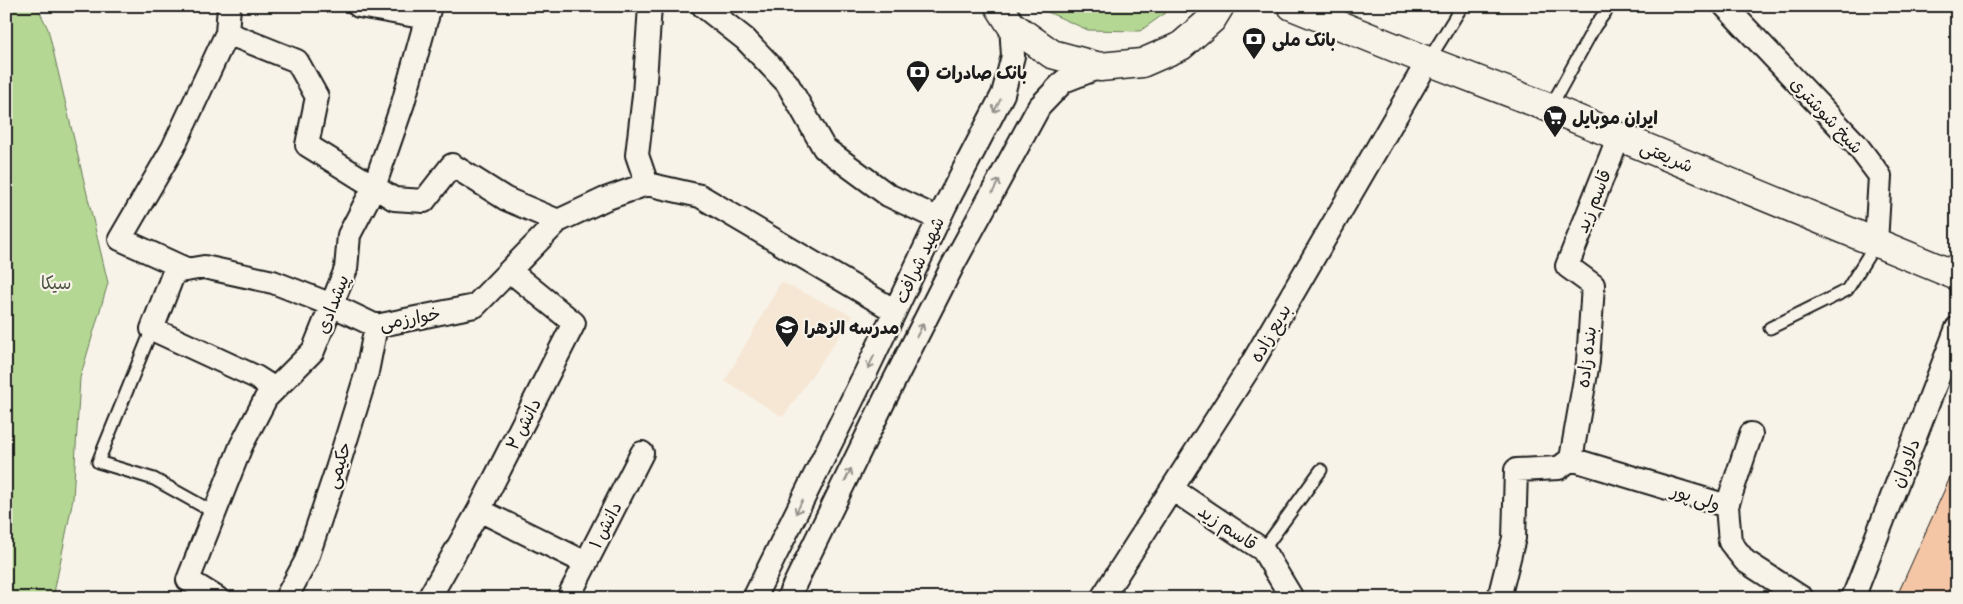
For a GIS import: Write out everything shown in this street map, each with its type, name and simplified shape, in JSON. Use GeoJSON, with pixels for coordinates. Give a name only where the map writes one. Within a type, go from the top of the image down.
{"type":"FeatureCollection","features":[{"type":"Feature","properties":{"kind":"main road"},"geometry":{"type":"LineString","coordinates":[[1005,16],[1052,54],[1100,67],[1142,63],[1181,46],[1212,19],[1220,6]]}},
{"type":"Feature","properties":{"kind":"main road","name":"شریعتی"},"geometry":{"type":"LineString","coordinates":[[1292,6],[1619,136],[1957,276]]}},
{"type":"Feature","properties":{"kind":"street"},"geometry":{"type":"LineString","coordinates":[[186,269],[120,239],[173,148],[227,33],[230,6]]}},
{"type":"Feature","properties":{"kind":"street"},"geometry":{"type":"LineString","coordinates":[[359,6],[429,12]]}},
{"type":"Feature","properties":{"kind":"street"},"geometry":{"type":"LineString","coordinates":[[646,184],[637,155],[644,95],[650,6]]}},
{"type":"Feature","properties":{"kind":"street"},"geometry":{"type":"LineString","coordinates":[[702,6],[744,39],[787,84],[824,148],[888,195],[939,218]]}},
{"type":"Feature","properties":{"kind":"street","name":"شیخ شوشتری"},"geometry":{"type":"LineString","coordinates":[[1726,6],[1856,144],[1880,176],[1876,243]]}},
{"type":"Feature","properties":{"kind":"street","name":"پیشدادی"},"geometry":{"type":"LineString","coordinates":[[217,598],[188,580],[241,446],[266,398],[313,352],[346,269],[349,235],[374,187],[404,103],[429,12]]}},
{"type":"Feature","properties":{"kind":"street","name":"شهید شرافت"},"geometry":{"type":"LineString","coordinates":[[754,598],[939,218],[1003,94],[1013,56],[1005,16]]}},
{"type":"Feature","properties":{"kind":"street"},"geometry":{"type":"LineString","coordinates":[[227,33],[297,61],[317,97],[307,145],[394,199],[424,201],[452,165],[506,199],[558,220],[646,184],[700,196],[895,311]]}},
{"type":"Feature","properties":{"kind":"street","name":"بدیع زاده"},"geometry":{"type":"LineString","coordinates":[[1102,598],[1251,365],[1428,61]]}},
{"type":"Feature","properties":{"kind":"street","name":"شهید شرافت"},"geometry":{"type":"LineString","coordinates":[[788,598],[889,390],[954,263],[1039,107],[1064,81],[1100,67]]}},
{"type":"Feature","properties":{"kind":"street","name":"قاسم زید"},"geometry":{"type":"LineString","coordinates":[[1568,266],[1619,136]]}},
{"type":"Feature","properties":{"kind":"street","name":"خوارزمی"},"geometry":{"type":"LineString","coordinates":[[186,269],[204,267],[273,282],[332,305],[376,326],[475,306],[558,220]]}},
{"type":"Feature","properties":{"kind":"street","name":"بنده زاده"},"geometry":{"type":"LineString","coordinates":[[1568,266],[1593,285],[1588,362],[1572,459]]}},
{"type":"Feature","properties":{"kind":"street"},"geometry":{"type":"LineString","coordinates":[[186,269],[174,272],[152,329],[256,377],[275,389]]}},
{"type":"Feature","properties":{"kind":"street","name":"دانش ۲"},"geometry":{"type":"LineString","coordinates":[[429,598],[479,510],[574,323],[510,271]]}},
{"type":"Feature","properties":{"kind":"street","name":"حکیمی"},"geometry":{"type":"LineString","coordinates":[[286,598],[306,561],[337,469],[367,372],[376,326]]}},
{"type":"Feature","properties":{"kind":"street","name":"دلاوران"},"geometry":{"type":"LineString","coordinates":[[1853,598],[1957,328]]}},
{"type":"Feature","properties":{"kind":"street"},"geometry":{"type":"LineString","coordinates":[[1727,506],[1751,434]]}},
{"type":"Feature","properties":{"kind":"street","name":"دانش ۱"},"geometry":{"type":"LineString","coordinates":[[568,598],[642,453]]}},
{"type":"Feature","properties":{"kind":"street"},"geometry":{"type":"LineString","coordinates":[[1499,598],[1514,538],[1516,470],[1559,468],[1572,459]]}},
{"type":"Feature","properties":{"kind":"street","name":"ولی پور"},"geometry":{"type":"LineString","coordinates":[[1572,459],[1727,506],[1730,542],[1745,561],[1802,598]]}},
{"type":"Feature","properties":{"kind":"street","name":"قاسم زید"},"geometry":{"type":"LineString","coordinates":[[1172,489],[1263,550],[1292,598]]}},
{"type":"Feature","properties":{"kind":"street"},"geometry":{"type":"LineString","coordinates":[[479,510],[586,563]]}},
{"type":"Feature","properties":{"kind":"lane"},"geometry":{"type":"LineString","coordinates":[[1428,61],[1462,6]]}},
{"type":"Feature","properties":{"kind":"lane"},"geometry":{"type":"LineString","coordinates":[[1550,108],[1595,26],[1610,6]]}},
{"type":"Feature","properties":{"kind":"lane"},"geometry":{"type":"LineString","coordinates":[[1770,328],[1847,290],[1876,243]]}},
{"type":"Feature","properties":{"kind":"lane"},"geometry":{"type":"LineString","coordinates":[[152,329],[98,462],[154,479],[215,513]]}},
{"type":"Feature","properties":{"kind":"lane"},"geometry":{"type":"LineString","coordinates":[[1263,550],[1321,470]]}},
{"type":"Feature","properties":{"kind":"shaded area","name":"مدرسه الزهرا"},"geometry":{"type":"Polygon","coordinates":[[[781,282],[853,316],[783,417],[725,381],[781,282]]]}},
{"type":"Feature","properties":{"kind":"green space","name":"سیکا"},"geometry":{"type":"Polygon","coordinates":[[[6,6],[37,6],[48,29],[108,283],[80,378],[73,499],[53,598],[6,598],[6,6]]]}},
{"type":"Feature","properties":{"kind":"green space"},"geometry":{"type":"Polygon","coordinates":[[[1034,6],[1175,6],[1140,31],[1088,30],[1034,6]]]}},
{"type":"Feature","properties":{"kind":"building"},"geometry":{"type":"Polygon","coordinates":[[[1957,462],[1957,598],[1896,598],[1957,462]]]}},
{"type":"Feature","properties":{"kind":"place","name":"بانک ملی"},"geometry":{"type":"Point","coordinates":[1254,60]}},
{"type":"Feature","properties":{"kind":"place","name":"بانک صادرات"},"geometry":{"type":"Point","coordinates":[918,93]}},
{"type":"Feature","properties":{"kind":"place","name":"ایران موبایل"},"geometry":{"type":"Point","coordinates":[1555,138]}},
{"type":"Feature","properties":{"kind":"place","name":"مدرسه الزهرا"},"geometry":{"type":"Point","coordinates":[787,348]}}]}
